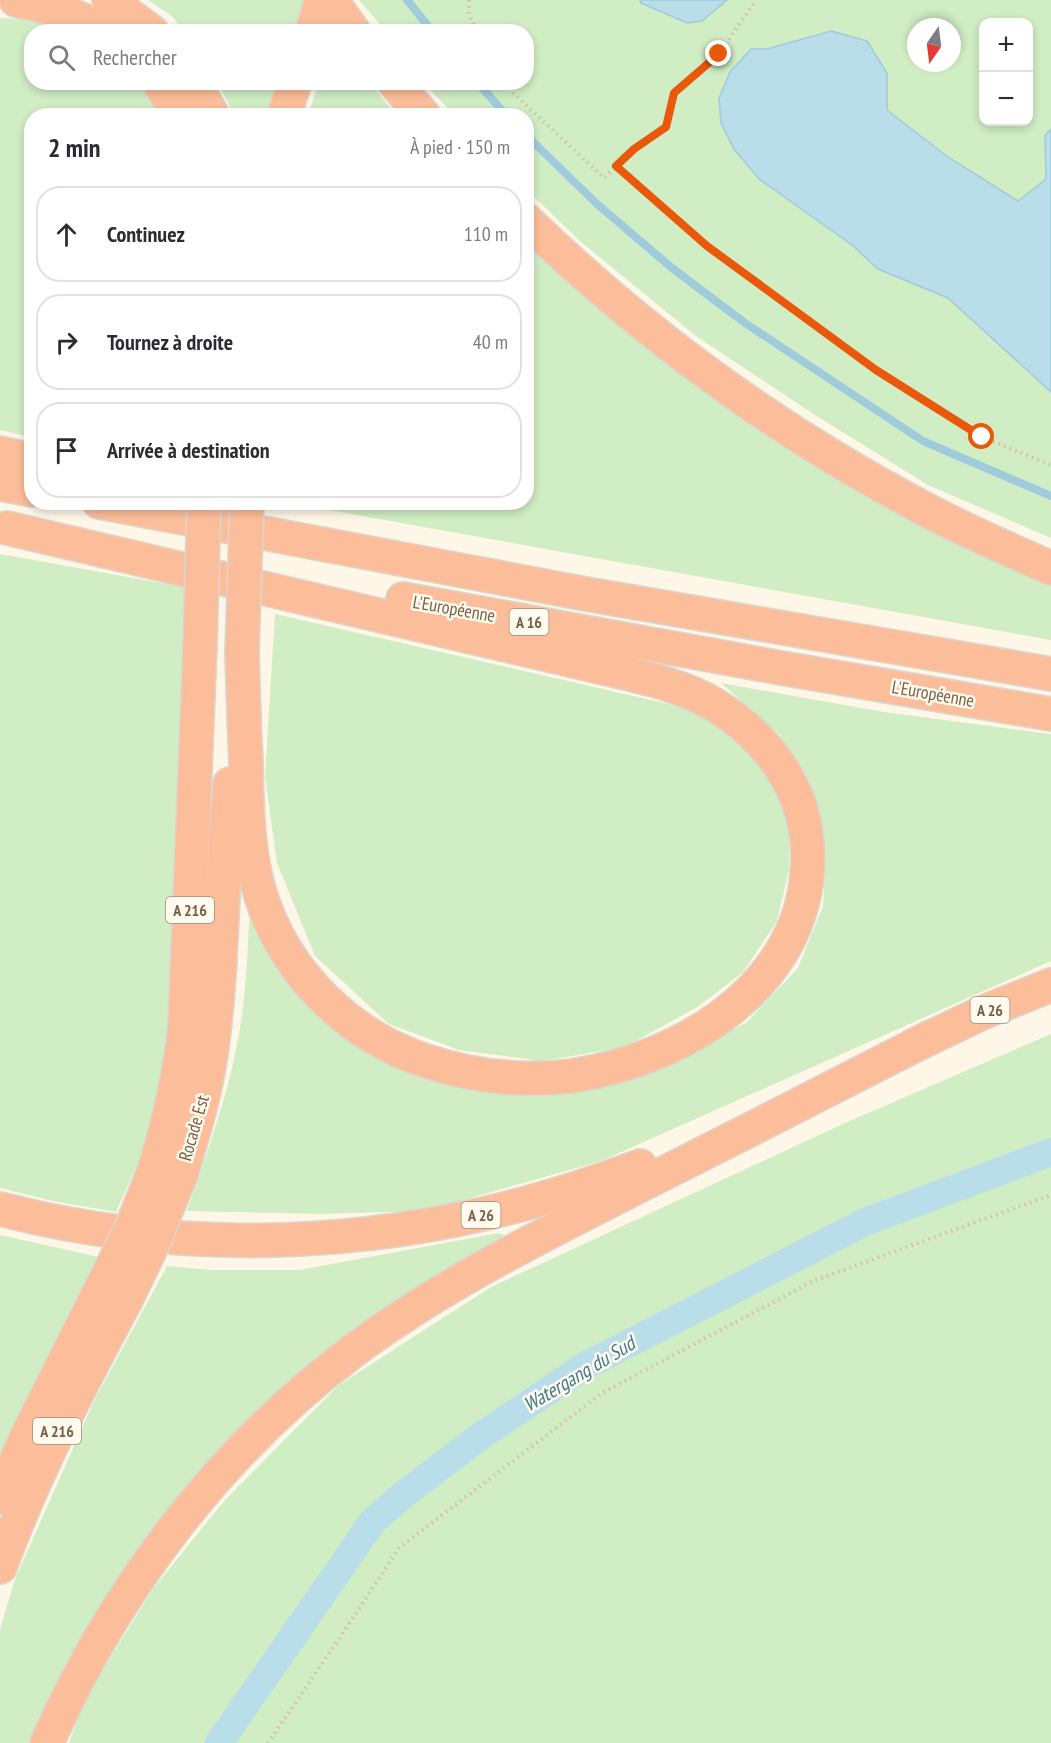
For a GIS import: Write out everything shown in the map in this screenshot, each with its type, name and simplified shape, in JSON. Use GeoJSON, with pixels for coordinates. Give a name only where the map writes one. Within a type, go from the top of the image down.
{"type":"FeatureCollection","features":[{"type":"Feature","properties":{"kind":"highway"},"geometry":{"type":"LineString","coordinates":[[16,0],[44,5],[90,24]]}},
{"type":"Feature","properties":{"kind":"highway"},"geometry":{"type":"LineString","coordinates":[[109,0],[141,24]]}},
{"type":"Feature","properties":{"kind":"highway"},"geometry":{"type":"LineString","coordinates":[[314,24],[322,0]]}},
{"type":"Feature","properties":{"kind":"highway"},"geometry":{"type":"LineString","coordinates":[[331,0],[348,24]]}},
{"type":"Feature","properties":{"kind":"highway"},"geometry":{"type":"LineString","coordinates":[[164,90],[174,108]]}},
{"type":"Feature","properties":{"kind":"highway"},"geometry":{"type":"LineString","coordinates":[[198,90],[209,108]]}},
{"type":"Feature","properties":{"kind":"highway"},"geometry":{"type":"LineString","coordinates":[[287,108],[292,90]]}},
{"type":"Feature","properties":{"kind":"highway"},"geometry":{"type":"LineString","coordinates":[[401,90],[417,108]]}},
{"type":"Feature","properties":{"kind":"highway"},"geometry":{"type":"LineString","coordinates":[[534,228],[569,262],[671,346],[803,438],[919,506],[1051,568]]}},
{"type":"Feature","properties":{"kind":"highway"},"geometry":{"type":"LineString","coordinates":[[0,453],[24,458]]}},
{"type":"Feature","properties":{"kind":"highway"},"geometry":{"type":"LineString","coordinates":[[0,484],[24,488]]}},
{"type":"Feature","properties":{"kind":"highway","name":"A 16"},"geometry":{"type":"LineString","coordinates":[[141,510],[586,594],[1051,674]]}},
{"type":"Feature","properties":{"kind":"highway","name":"A 216"},"geometry":{"type":"LineString","coordinates":[[167,1172],[185,1025],[204,510]]}},
{"type":"Feature","properties":{"kind":"highway"},"geometry":{"type":"LineString","coordinates":[[247,510],[586,594]]}},
{"type":"Feature","properties":{"kind":"highway","name":"A 216"},"geometry":{"type":"LineString","coordinates":[[243,651],[247,510]]}},
{"type":"Feature","properties":{"kind":"highway"},"geometry":{"type":"LineString","coordinates":[[4,527],[611,670],[683,690],[712,703],[742,724],[771,754],[787,777],[799,801],[808,855],[806,882],[802,907],[784,951],[769,972],[748,994],[702,1030],[646,1057],[604,1070],[569,1076],[534,1078],[477,1074],[404,1054],[372,1037],[324,1000],[305,978],[287,953],[264,907],[256,882],[248,822],[243,651]]}},
{"type":"Feature","properties":{"kind":"highway","name":"L'Européenne"},"geometry":{"type":"LineString","coordinates":[[4,527],[780,668],[1051,714]]}},
{"type":"Feature","properties":{"kind":"highway","name":"Rocade Est"},"geometry":{"type":"LineString","coordinates":[[0,1568],[27,1495],[111,1298],[151,1248],[167,1172],[205,1088],[215,1020],[225,835],[243,651]]}},
{"type":"Feature","properties":{"kind":"highway","name":"A 26"},"geometry":{"type":"LineString","coordinates":[[0,1209],[61,1224],[105,1231],[198,1239],[340,1237],[432,1224],[530,1203],[631,1169],[750,1121],[984,1012],[1051,985]]}},
{"type":"Feature","properties":{"kind":"highway"},"geometry":{"type":"LineString","coordinates":[[46,1743],[101,1637],[143,1571],[172,1531],[200,1497],[261,1432],[331,1369],[397,1320],[476,1270],[931,1037]]}},
{"type":"Feature","properties":{"kind":"highway","name":"A 216"},"geometry":{"type":"LineString","coordinates":[[0,1497],[29,1432],[111,1298]]}},
{"type":"Feature","properties":{"kind":"path"},"geometry":{"type":"LineString","coordinates":[[469,0],[469,15],[474,24]]}},
{"type":"Feature","properties":{"kind":"path"},"geometry":{"type":"LineString","coordinates":[[534,113],[604,178],[634,149],[666,127],[674,93],[719,54],[756,0]]}},
{"type":"Feature","properties":{"kind":"path"},"geometry":{"type":"LineString","coordinates":[[511,90],[529,108]]}},
{"type":"Feature","properties":{"kind":"path"},"geometry":{"type":"LineString","coordinates":[[616,166],[707,246],[876,370],[982,437],[1051,465]]}},
{"type":"Feature","properties":{"kind":"path"},"geometry":{"type":"LineString","coordinates":[[267,1743],[399,1548],[602,1393],[813,1281],[1051,1195]]}},
{"type":"Feature","properties":{"kind":"green space"},"geometry":{"type":"Polygon","coordinates":[[[148,0],[304,0],[296,24],[178,24],[172,16],[148,0]]]}},
{"type":"Feature","properties":{"kind":"green space"},"geometry":{"type":"Polygon","coordinates":[[[359,0],[640,0],[641,3],[702,21],[727,0],[1051,0],[1051,129],[1045,136],[1046,180],[1018,202],[948,157],[887,110],[887,73],[831,31],[767,49],[751,49],[852,245],[878,269],[948,298],[1051,392],[1051,538],[928,485],[815,415],[696,336],[581,242],[534,197],[534,108],[447,108],[431,90],[534,90],[534,24],[380,24],[359,0]]]}},
{"type":"Feature","properties":{"kind":"green space"},"geometry":{"type":"Polygon","coordinates":[[[0,18],[27,19],[42,24],[24,24],[24,90],[152,90],[162,108],[24,108],[24,435],[0,430],[0,18]]]}},
{"type":"Feature","properties":{"kind":"green space"},"geometry":{"type":"Polygon","coordinates":[[[222,90],[275,90],[269,108],[230,108],[222,90]]]}},
{"type":"Feature","properties":{"kind":"green space"},"geometry":{"type":"Polygon","coordinates":[[[316,90],[376,90],[390,108],[310,108],[316,90]]]}},
{"type":"Feature","properties":{"kind":"green space"},"geometry":{"type":"Polygon","coordinates":[[[534,249],[653,347],[789,451],[905,516],[1051,586],[1051,640],[329,510],[534,510],[534,249]]]}},
{"type":"Feature","properties":{"kind":"green space"},"geometry":{"type":"Polygon","coordinates":[[[0,554],[189,588],[170,1059],[151,1133],[116,1212],[53,1201],[0,1188],[0,554]]]}},
{"type":"Feature","properties":{"kind":"green space"},"geometry":{"type":"Polygon","coordinates":[[[275,614],[664,703],[722,720],[769,774],[789,820],[789,870],[777,921],[743,972],[699,1006],[625,1047],[543,1061],[459,1050],[389,1024],[315,956],[277,863],[265,776],[275,614]]]}},
{"type":"Feature","properties":{"kind":"green space"},"geometry":{"type":"Polygon","coordinates":[[[721,683],[884,712],[1051,734],[1051,961],[601,1161],[424,1211],[320,1214],[187,1211],[233,1065],[245,987],[250,904],[415,1073],[658,1067],[746,1023],[798,968],[823,906],[826,851],[811,793],[780,735],[721,683]]]}},
{"type":"Feature","properties":{"kind":"green space"},"geometry":{"type":"Polygon","coordinates":[[[1051,1034],[1051,1743],[69,1743],[84,1700],[153,1589],[224,1501],[339,1385],[491,1287],[845,1123],[1051,1034]]]}},
{"type":"Feature","properties":{"kind":"green space"},"geometry":{"type":"Polygon","coordinates":[[[499,1233],[514,1239],[311,1365],[173,1504],[77,1651],[33,1743],[0,1743],[0,1629],[15,1579],[94,1401],[167,1266],[213,1270],[299,1270],[499,1233]]]}},
{"type":"Feature","properties":{"kind":"green space"},"geometry":{"type":"Polygon","coordinates":[[[0,1235],[99,1257],[0,1460],[0,1235]]]}},
{"type":"Feature","properties":{"kind":"water"},"geometry":{"type":"Polygon","coordinates":[[[640,0],[727,0],[702,21],[687,23],[641,3],[640,0]]]}},
{"type":"Feature","properties":{"kind":"water"},"geometry":{"type":"Polygon","coordinates":[[[831,31],[867,41],[887,73],[887,110],[948,157],[1018,201],[1046,179],[1045,136],[1051,129],[1051,392],[948,298],[878,269],[852,245],[759,179],[734,149],[721,123],[719,98],[730,72],[751,49],[767,49],[831,31]]]}},
{"type":"Feature","properties":{"kind":"waterway"},"geometry":{"type":"LineString","coordinates":[[407,0],[426,24]]}},
{"type":"Feature","properties":{"kind":"waterway"},"geometry":{"type":"LineString","coordinates":[[484,90],[500,108]]}},
{"type":"Feature","properties":{"kind":"waterway"},"geometry":{"type":"LineString","coordinates":[[534,143],[597,204],[672,268],[745,323],[923,441],[1051,496]]}},
{"type":"Feature","properties":{"kind":"waterway","name":"Watergang du Sud"},"geometry":{"type":"LineString","coordinates":[[219,1743],[373,1521],[403,1495],[482,1435],[585,1366],[865,1222],[1051,1152]]}},
{"type":"Feature","properties":{"kind":"route"},"geometry":{"type":"LineString","coordinates":[[719,54],[674,93],[666,127],[634,149],[616,166],[707,246],[876,370],[982,437]]}}]}
